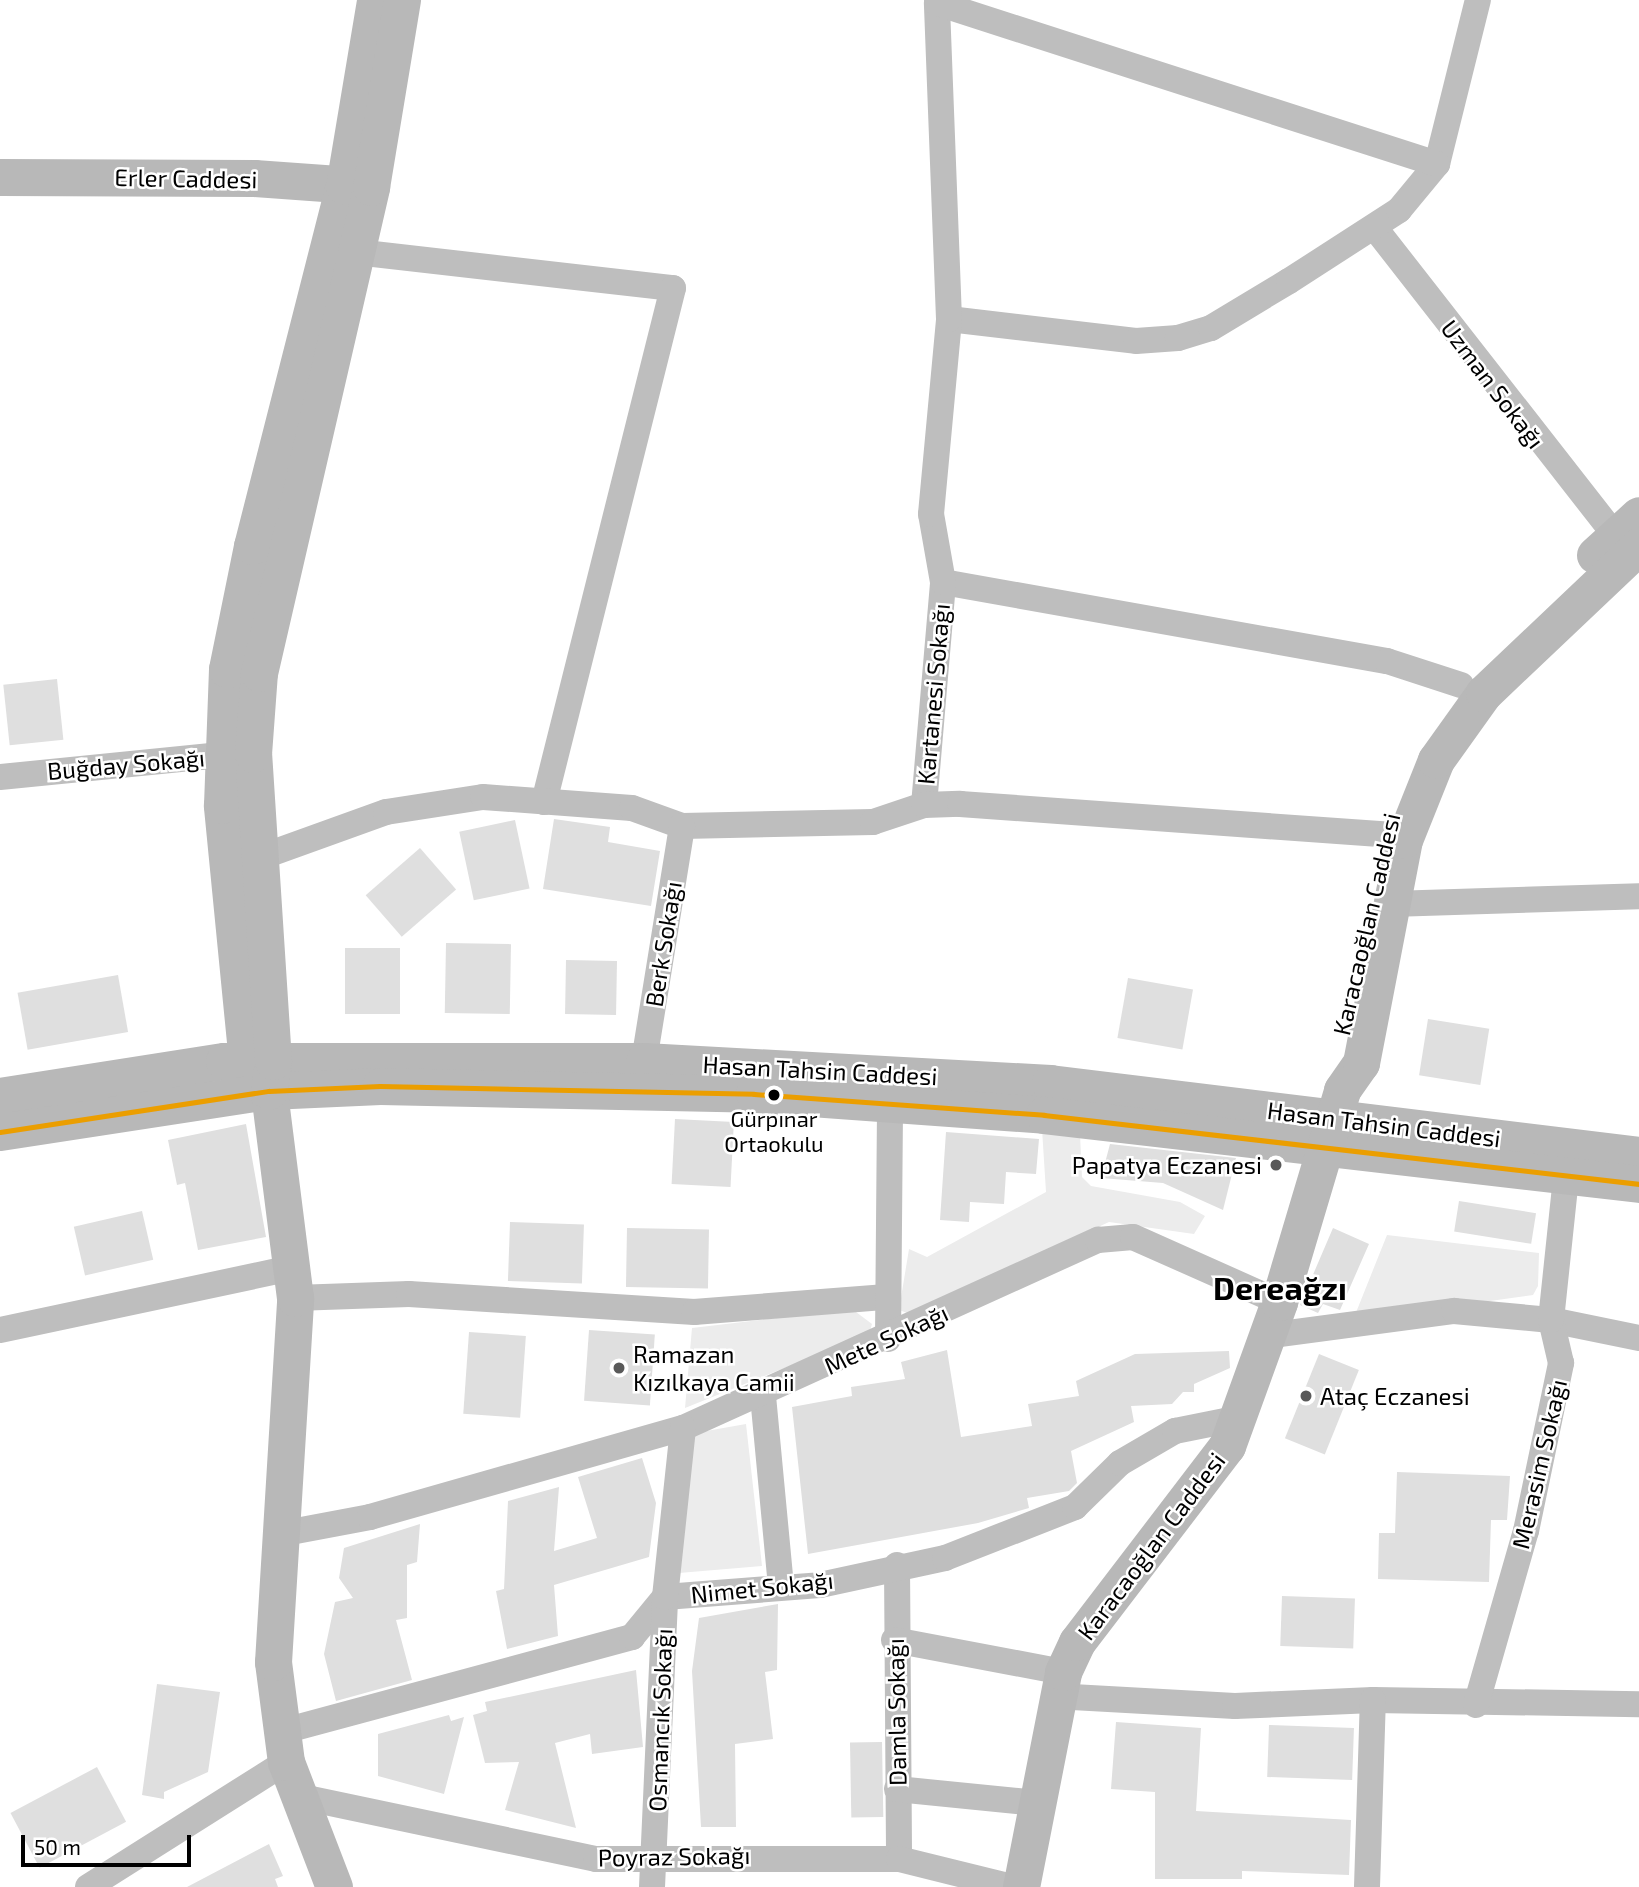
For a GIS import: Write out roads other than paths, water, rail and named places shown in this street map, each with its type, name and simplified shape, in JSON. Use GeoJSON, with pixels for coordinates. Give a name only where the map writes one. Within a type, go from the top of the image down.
{"type":"FeatureCollection","features":[{"type":"Feature","properties":{"kind":"main road"},"geometry":{"type":"LineString","coordinates":[[237,755],[258,673],[287,531],[356,252],[357,186],[375,0]]}},
{"type":"Feature","properties":{"kind":"main road"},"geometry":{"type":"LineString","coordinates":[[334,1887],[288,1763],[273,1662],[294,1283],[263,1071],[228,669],[252,546],[357,186],[402,0]]}},
{"type":"Feature","properties":{"kind":"main road","name":"Erler Caddesi"},"geometry":{"type":"LineString","coordinates":[[0,177],[254,178],[357,186]]}},
{"type":"Feature","properties":{"kind":"main road","name":"Karacaoğlan Caddesi"},"geometry":{"type":"LineString","coordinates":[[1335,1118],[1337,1056],[1394,835],[1404,776],[1461,685],[1631,538]]}},
{"type":"Feature","properties":{"kind":"main road","name":"Karacaoğlan Caddesi"},"geometry":{"type":"LineString","coordinates":[[1021,1887],[1058,1684],[1077,1642],[1209,1476],[1235,1419],[1279,1302],[1335,1118],[1361,1063],[1391,904],[1394,835],[1460,722],[1631,538]]}},
{"type":"Feature","properties":{"kind":"main road","name":"Hasan Tahsin Caddesi"},"geometry":{"type":"LineString","coordinates":[[0,1132],[263,1071],[644,1061],[1050,1083],[1639,1155]]}},
{"type":"Feature","properties":{"kind":"main road","name":"Hasan Tahsin Caddesi"},"geometry":{"type":"LineString","coordinates":[[0,1096],[182,1065],[263,1071],[380,1086],[890,1100],[1335,1118],[1566,1178],[1639,1184]]}},
{"type":"Feature","properties":{"kind":"street"},"geometry":{"type":"LineString","coordinates":[[949,319],[1136,341],[1178,338],[1211,328],[1375,228],[1399,210],[1437,164],[1478,0]]}},
{"type":"Feature","properties":{"kind":"street","name":"Kartanesi Sokağı"},"geometry":{"type":"LineString","coordinates":[[924,806],[943,582],[931,514],[949,319],[937,3],[1437,164]]}},
{"type":"Feature","properties":{"kind":"street","name":"Uzman Sokağı"},"geometry":{"type":"LineString","coordinates":[[1375,228],[1631,538]]}},
{"type":"Feature","properties":{"kind":"street"},"geometry":{"type":"LineString","coordinates":[[356,252],[673,288],[544,802]]}},
{"type":"Feature","properties":{"kind":"street"},"geometry":{"type":"LineString","coordinates":[[943,582],[1387,661],[1461,685]]}},
{"type":"Feature","properties":{"kind":"street","name":"Buğday Sokağı"},"geometry":{"type":"LineString","coordinates":[[0,777],[237,755]]}},
{"type":"Feature","properties":{"kind":"street"},"geometry":{"type":"LineString","coordinates":[[275,852],[386,811],[483,797],[632,808],[682,826],[873,822],[924,806],[1394,835]]}},
{"type":"Feature","properties":{"kind":"street","name":"Berk Sokağı"},"geometry":{"type":"LineString","coordinates":[[644,1061],[682,826]]}},
{"type":"Feature","properties":{"kind":"street"},"geometry":{"type":"LineString","coordinates":[[1391,904],[1639,896]]}},
{"type":"Feature","properties":{"kind":"street"},"geometry":{"type":"LineString","coordinates":[[888,1339],[886,1297],[890,1100]]}},
{"type":"Feature","properties":{"kind":"street","name":"Merasim Sokağı"},"geometry":{"type":"LineString","coordinates":[[1476,1705],[1526,1531],[1561,1363],[1551,1320],[1566,1178]]}},
{"type":"Feature","properties":{"kind":"street","name":"Mete Sokağı"},"geometry":{"type":"LineString","coordinates":[[280,1534],[370,1517],[683,1428],[888,1339],[1098,1240],[1121,1238],[1186,1255],[1279,1302]]}},
{"type":"Feature","properties":{"kind":"street"},"geometry":{"type":"LineString","coordinates":[[0,1330],[294,1283],[409,1294],[694,1312],[886,1297]]}},
{"type":"Feature","properties":{"kind":"street"},"geometry":{"type":"LineString","coordinates":[[1266,1336],[1454,1311],[1551,1320],[1639,1338]]}},
{"type":"Feature","properties":{"kind":"street"},"geometry":{"type":"LineString","coordinates":[[763,1395],[781,1586]]}},
{"type":"Feature","properties":{"kind":"street","name":"Nimet Sokağı"},"geometry":{"type":"LineString","coordinates":[[88,1887],[288,1763],[632,1637],[665,1597],[820,1585],[897,1565],[945,1558],[1041,1526],[1075,1507],[1120,1463],[1175,1431],[1235,1419]]}},
{"type":"Feature","properties":{"kind":"street","name":"Osmancık Sokağı"},"geometry":{"type":"LineString","coordinates":[[652,1887],[665,1597],[683,1428]]}},
{"type":"Feature","properties":{"kind":"street","name":"Damla Sokağı"},"geometry":{"type":"LineString","coordinates":[[897,1565],[894,1640],[899,1859]]}},
{"type":"Feature","properties":{"kind":"street"},"geometry":{"type":"LineString","coordinates":[[894,1640],[1058,1684],[1235,1706],[1373,1700],[1476,1705],[1639,1704]]}},
{"type":"Feature","properties":{"kind":"street"},"geometry":{"type":"LineString","coordinates":[[1367,1887],[1373,1700]]}},
{"type":"Feature","properties":{"kind":"street","name":"Poyraz Sokağı"},"geometry":{"type":"LineString","coordinates":[[288,1763],[597,1859],[899,1859],[1012,1887]]}},
{"type":"Feature","properties":{"kind":"street"},"geometry":{"type":"LineString","coordinates":[[897,1789],[1037,1803]]}},
{"type":"Feature","properties":{"kind":"place","name":"Gürpınar Ortaokulu"},"geometry":{"type":"Point","coordinates":[774,1095]}},
{"type":"Feature","properties":{"kind":"place","name":"Papatya Eczanesi"},"geometry":{"type":"Point","coordinates":[1276,1165]}},
{"type":"Feature","properties":{"kind":"place","name":"Ramazan Kızılkaya Camii"},"geometry":{"type":"Point","coordinates":[619,1368]}},
{"type":"Feature","properties":{"kind":"place","name":"Ataç Eczanesi"},"geometry":{"type":"Point","coordinates":[1306,1396]}},
{"type":"Feature","properties":{"kind":"district","name":"Dereağzı"},"geometry":{"type":"Point","coordinates":[1280,1287]}}]}
